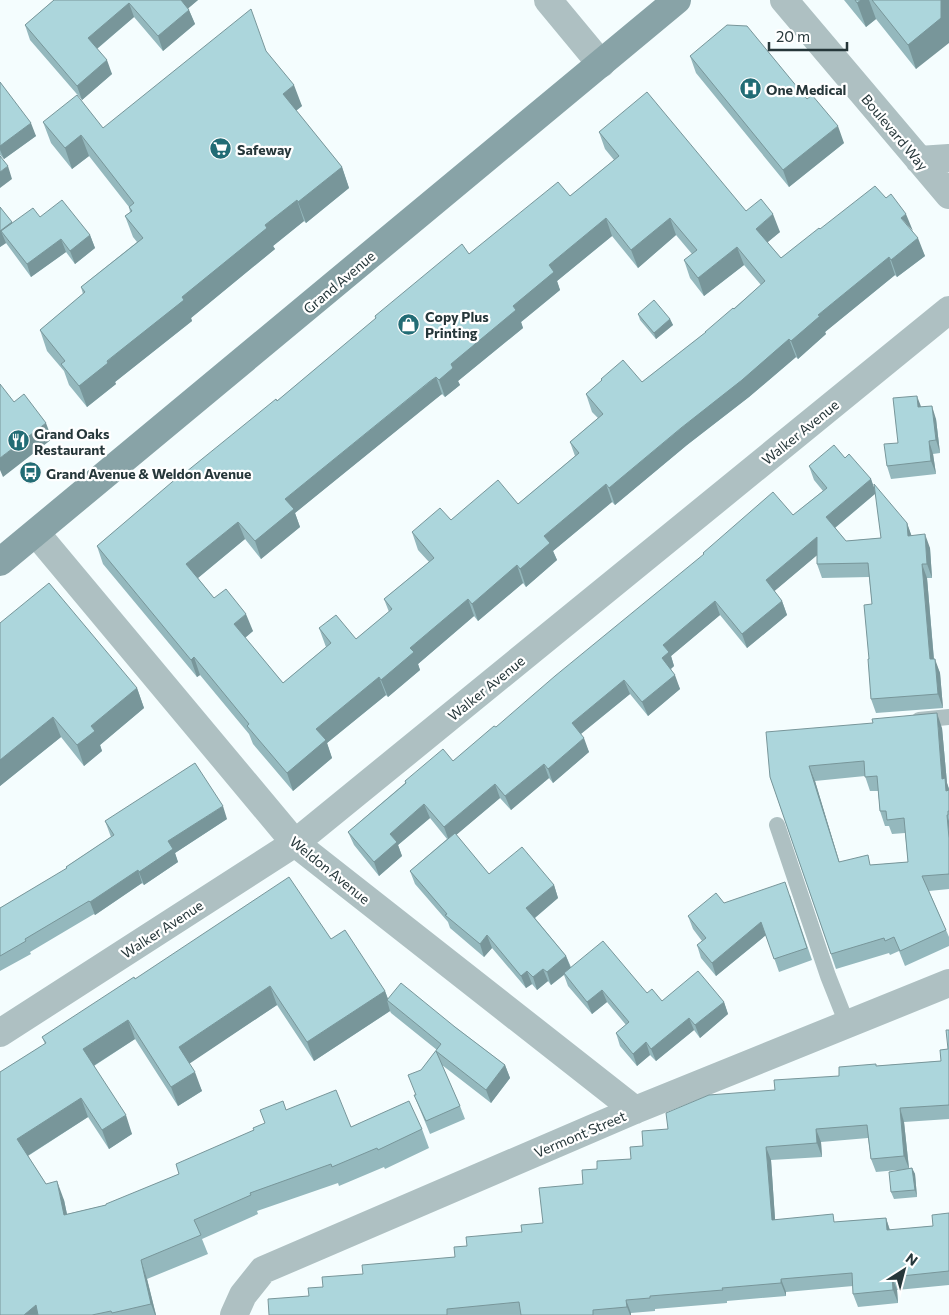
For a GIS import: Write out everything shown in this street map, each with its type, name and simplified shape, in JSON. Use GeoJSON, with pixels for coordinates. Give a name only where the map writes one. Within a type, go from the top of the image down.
{"type":"FeatureCollection","features":[{"type":"Feature","properties":{"kind":"main road","name":"Grand Avenue"},"geometry":{"type":"LineString","coordinates":[[0,562],[678,0]]}},
{"type":"Feature","properties":{"kind":"street"},"geometry":{"type":"LineString","coordinates":[[548,0],[601,64]]}},
{"type":"Feature","properties":{"kind":"street","name":"Boulevard Way"},"geometry":{"type":"LineString","coordinates":[[784,0],[949,195]]}},
{"type":"Feature","properties":{"kind":"street"},"geometry":{"type":"LineString","coordinates":[[919,160],[949,158]]}},
{"type":"Feature","properties":{"kind":"street","name":"Walker Avenue"},"geometry":{"type":"LineString","coordinates":[[0,1032],[295,843],[949,310]]}},
{"type":"Feature","properties":{"kind":"street","name":"Weldon Avenue"},"geometry":{"type":"LineString","coordinates":[[36,533],[295,843],[635,1110]]}},
{"type":"Feature","properties":{"kind":"street","name":"Vermont Street"},"geometry":{"type":"LineString","coordinates":[[234,1315],[243,1295],[262,1270],[635,1110],[949,982]]}},
{"type":"Feature","properties":{"kind":"lane"},"geometry":{"type":"LineString","coordinates":[[905,721],[949,717]]}},
{"type":"Feature","properties":{"kind":"lane"},"geometry":{"type":"LineString","coordinates":[[777,825],[825,967],[847,1024]]}},
{"type":"Feature","properties":{"kind":"building"},"geometry":{"type":"Polygon","coordinates":[[[54,0],[181,0],[189,10],[158,36],[129,3],[88,38],[107,60],[77,86],[25,25],[54,0]]]}},
{"type":"Feature","properties":{"kind":"building"},"geometry":{"type":"Polygon","coordinates":[[[872,0],[941,0],[941,18],[908,45],[872,0]]]}},
{"type":"Feature","properties":{"kind":"building"},"geometry":{"type":"Polygon","coordinates":[[[251,9],[266,51],[294,85],[283,94],[342,167],[265,225],[267,228],[182,297],[184,300],[107,361],[108,363],[79,386],[61,364],[65,361],[40,330],[85,292],[81,287],[143,238],[125,216],[132,211],[129,207],[134,203],[81,135],[65,148],[43,122],[77,95],[103,128],[251,9]]]}},
{"type":"Feature","properties":{"kind":"building"},"geometry":{"type":"Polygon","coordinates":[[[727,25],[747,26],[807,99],[812,95],[838,126],[783,170],[690,56],[727,25]]]}},
{"type":"Feature","properties":{"kind":"building"},"geometry":{"type":"Polygon","coordinates":[[[0,82],[31,123],[0,146],[0,82]]]}},
{"type":"Feature","properties":{"kind":"building"},"geometry":{"type":"Polygon","coordinates":[[[647,92],[746,211],[761,199],[773,214],[756,229],[781,258],[875,186],[886,198],[891,194],[906,214],[901,218],[918,238],[891,260],[889,257],[818,315],[820,316],[791,341],[789,339],[742,380],[609,488],[606,484],[544,536],[550,543],[520,569],[517,565],[472,604],[468,599],[410,648],[414,652],[381,680],[379,677],[316,729],[326,740],[287,773],[247,726],[249,724],[194,657],[191,660],[97,546],[185,471],[276,399],[277,401],[462,244],[469,254],[558,182],[570,196],[619,156],[599,132],[647,92]],[[606,218],[549,265],[554,272],[513,306],[516,310],[451,364],[453,368],[439,380],[436,377],[429,382],[285,499],[294,509],[255,541],[238,522],[186,564],[214,598],[226,589],[246,614],[234,624],[283,683],[331,643],[319,628],[336,615],[356,639],[392,609],[384,599],[434,558],[412,532],[440,508],[451,520],[498,480],[518,504],[579,453],[570,442],[603,414],[586,394],[601,379],[623,360],[642,382],[706,332],[765,281],[737,247],[698,278],[684,260],[697,250],[670,218],[631,250],[606,218]]]}},
{"type":"Feature","properties":{"kind":"building"},"geometry":{"type":"Polygon","coordinates":[[[0,156],[8,166],[0,172],[0,156]]]}},
{"type":"Feature","properties":{"kind":"building"},"geometry":{"type":"Polygon","coordinates":[[[62,200],[90,235],[70,251],[61,239],[27,264],[1,231],[33,208],[40,217],[62,200]]]}},
{"type":"Feature","properties":{"kind":"building"},"geometry":{"type":"Polygon","coordinates":[[[0,207],[12,222],[0,231],[0,207]]]}},
{"type":"Feature","properties":{"kind":"building"},"geometry":{"type":"Polygon","coordinates":[[[654,300],[670,319],[654,333],[638,314],[654,300]]]}},
{"type":"Feature","properties":{"kind":"building"},"geometry":{"type":"Polygon","coordinates":[[[0,384],[14,402],[24,394],[46,423],[0,458],[0,384]]]}},
{"type":"Feature","properties":{"kind":"building"},"geometry":{"type":"Polygon","coordinates":[[[917,396],[918,407],[932,406],[936,440],[929,441],[931,461],[887,466],[884,444],[898,443],[893,398],[917,396]]]}},
{"type":"Feature","properties":{"kind":"building"},"geometry":{"type":"Polygon","coordinates":[[[834,445],[845,458],[849,454],[871,479],[826,517],[846,541],[881,538],[874,484],[907,523],[908,536],[925,534],[927,564],[922,564],[930,659],[935,659],[938,694],[871,699],[864,605],[872,604],[868,563],[817,564],[817,537],[766,580],[782,601],[742,634],[715,601],[663,645],[669,652],[662,658],[675,675],[642,702],[624,680],[572,723],[584,738],[548,769],[544,764],[505,796],[495,784],[444,827],[424,804],[390,834],[397,842],[374,862],[348,832],[443,749],[453,761],[494,726],[496,727],[704,554],[773,492],[793,515],[827,488],[809,466],[834,445]]]}},
{"type":"Feature","properties":{"kind":"building"},"geometry":{"type":"Polygon","coordinates":[[[49,583],[137,688],[91,726],[95,731],[77,745],[53,717],[0,760],[0,623],[49,583]]]}},
{"type":"Feature","properties":{"kind":"building"},"geometry":{"type":"Polygon","coordinates":[[[937,713],[942,779],[945,778],[946,791],[949,790],[949,811],[947,815],[949,874],[922,876],[946,930],[900,951],[894,937],[885,941],[884,938],[831,954],[770,777],[766,732],[873,723],[872,719],[937,713]],[[864,761],[809,766],[839,862],[868,855],[870,865],[908,862],[904,818],[887,820],[886,811],[880,811],[877,776],[865,777],[864,761]]]}},
{"type":"Feature","properties":{"kind":"building"},"geometry":{"type":"Polygon","coordinates":[[[195,763],[223,806],[168,841],[173,849],[139,872],[138,870],[90,902],[25,939],[26,941],[0,956],[0,908],[67,868],[114,835],[105,821],[195,763]]]}},
{"type":"Feature","properties":{"kind":"building"},"geometry":{"type":"Polygon","coordinates":[[[455,833],[489,874],[522,847],[554,885],[526,908],[566,956],[547,972],[543,969],[533,977],[527,971],[521,976],[487,935],[480,944],[445,915],[447,914],[410,871],[455,833]]]}},
{"type":"Feature","properties":{"kind":"building"},"geometry":{"type":"Polygon","coordinates":[[[289,877],[331,939],[345,930],[385,991],[307,1042],[270,986],[179,1047],[195,1072],[171,1087],[128,1020],[83,1049],[126,1115],[102,1130],[81,1098],[17,1139],[46,1184],[57,1181],[64,1215],[106,1205],[179,1174],[176,1164],[254,1130],[253,1128],[265,1123],[260,1110],[283,1101],[286,1110],[336,1090],[351,1127],[409,1101],[422,1129],[378,1150],[377,1148],[332,1167],[331,1164],[250,1193],[251,1195],[194,1220],[201,1235],[141,1260],[151,1304],[112,1313],[111,1311],[92,1315],[38,1315],[36,1305],[24,1315],[0,1315],[0,1072],[46,1043],[42,1037],[134,977],[135,979],[289,877]]]}},
{"type":"Feature","properties":{"kind":"building"},"geometry":{"type":"Polygon","coordinates":[[[785,882],[807,948],[774,959],[761,922],[712,963],[697,945],[706,938],[688,916],[716,893],[724,903],[785,882]]]}},
{"type":"Feature","properties":{"kind":"building"},"geometry":{"type":"Polygon","coordinates":[[[603,941],[647,993],[652,989],[662,1001],[698,971],[724,1002],[695,1025],[689,1018],[651,1049],[646,1042],[633,1054],[616,1033],[629,1022],[602,990],[587,1002],[564,973],[603,941]]]}},
{"type":"Feature","properties":{"kind":"building"},"geometry":{"type":"Polygon","coordinates":[[[401,983],[505,1065],[486,1090],[436,1051],[460,1106],[426,1121],[414,1095],[416,1095],[408,1075],[421,1070],[441,1044],[387,1000],[401,983]]]}},
{"type":"Feature","properties":{"kind":"building"},"geometry":{"type":"Polygon","coordinates":[[[946,1030],[949,1030],[949,1105],[900,1108],[904,1156],[871,1159],[867,1125],[816,1129],[817,1143],[766,1147],[772,1220],[833,1214],[834,1222],[886,1218],[887,1230],[933,1226],[932,1215],[949,1213],[949,1271],[892,1277],[893,1290],[853,1294],[852,1273],[781,1279],[781,1283],[626,1300],[627,1307],[593,1310],[593,1315],[521,1315],[519,1302],[447,1309],[447,1315],[269,1315],[268,1299],[309,1296],[308,1288],[323,1287],[322,1277],[363,1274],[362,1265],[455,1257],[454,1247],[467,1246],[466,1237],[522,1232],[521,1225],[543,1223],[539,1188],[583,1184],[582,1170],[597,1169],[597,1161],[631,1159],[630,1147],[643,1146],[642,1131],[668,1129],[666,1113],[709,1095],[775,1090],[774,1080],[839,1076],[839,1067],[941,1061],[940,1050],[948,1049],[946,1030]]]}},
{"type":"Feature","properties":{"kind":"building"},"geometry":{"type":"Polygon","coordinates":[[[912,1168],[915,1190],[891,1192],[889,1172],[912,1168]]]}},
{"type":"Feature","properties":{"kind":"place","name":"One Medical"},"geometry":{"type":"Point","coordinates":[750,89]}},
{"type":"Feature","properties":{"kind":"place","name":"Safeway"},"geometry":{"type":"Point","coordinates":[221,149]}},
{"type":"Feature","properties":{"kind":"place","name":"Copy Plus Printing"},"geometry":{"type":"Point","coordinates":[409,324]}},
{"type":"Feature","properties":{"kind":"place","name":"Grand Oaks Restaurant"},"geometry":{"type":"Point","coordinates":[18,441]}},
{"type":"Feature","properties":{"kind":"place","name":"Grand Avenue & Weldon Avenue"},"geometry":{"type":"Point","coordinates":[30,473]}}]}
